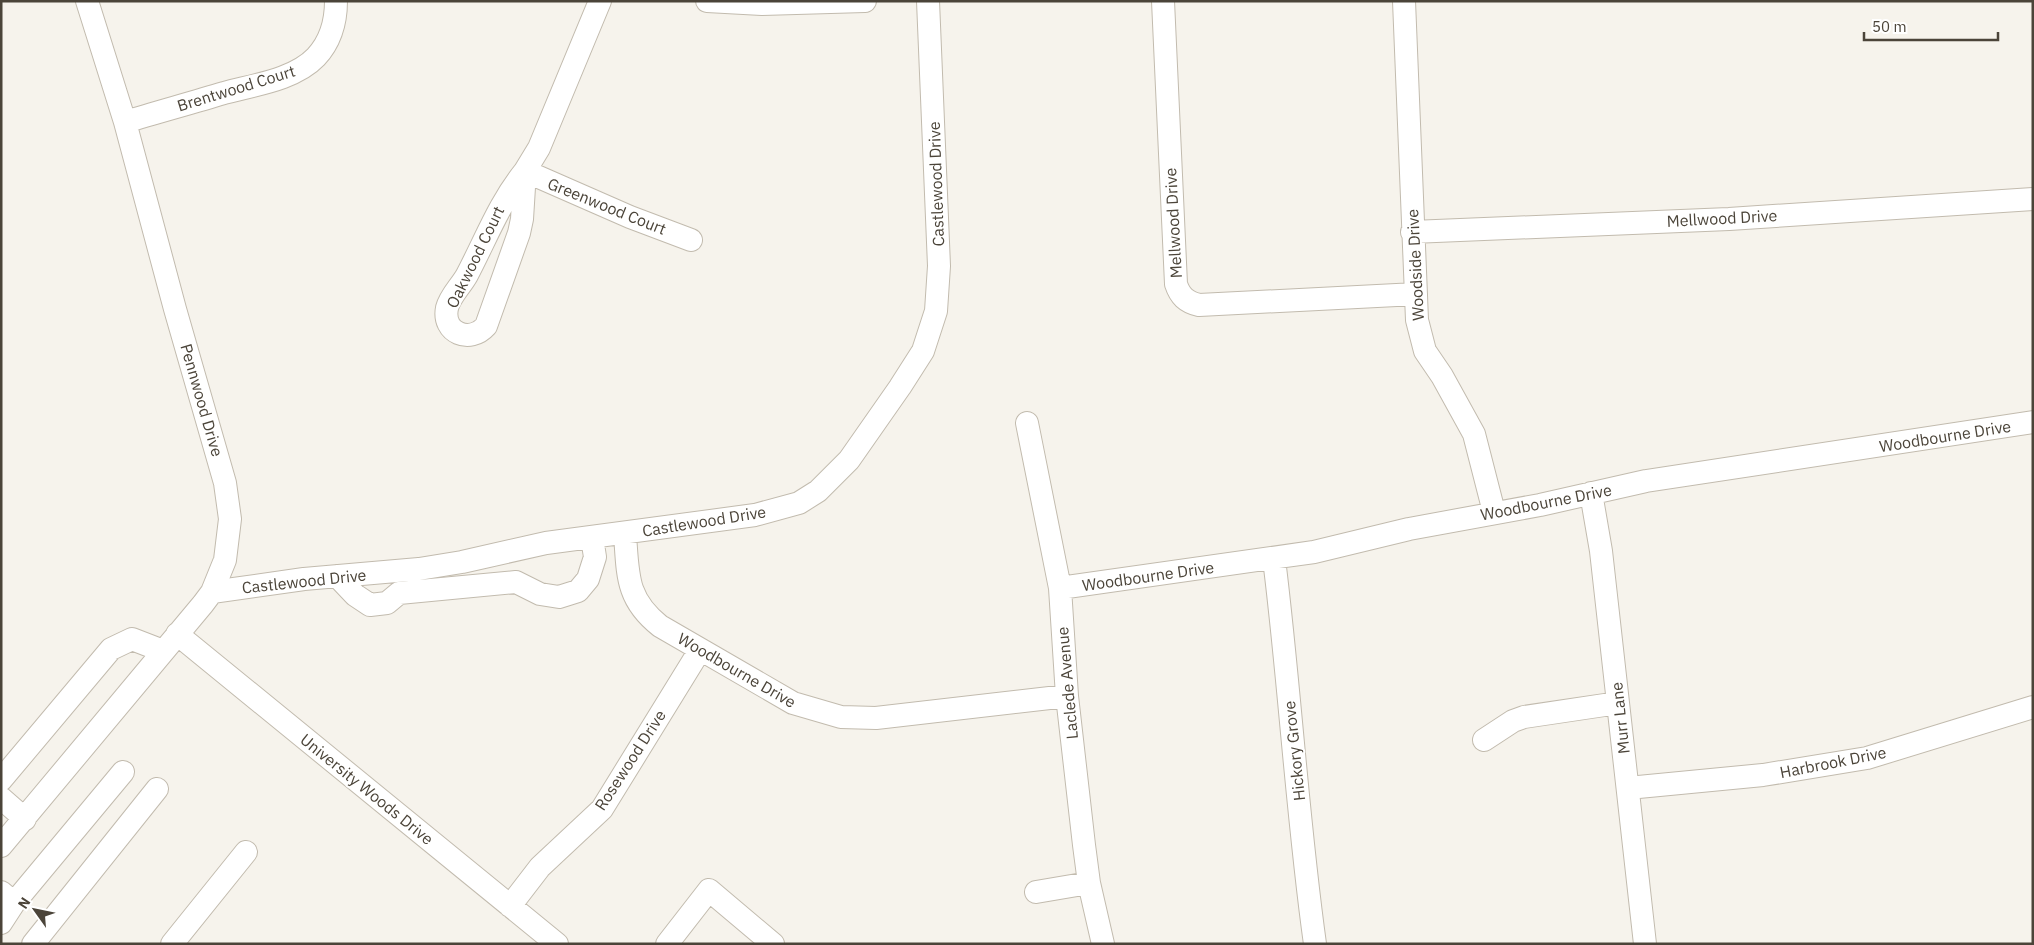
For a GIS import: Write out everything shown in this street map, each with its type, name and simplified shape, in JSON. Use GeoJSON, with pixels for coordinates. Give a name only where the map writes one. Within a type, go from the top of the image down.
{"type":"FeatureCollection","features":[{"type":"Feature","properties":{"kind":"street","name":"Pennwood Drive"},"geometry":{"type":"LineString","coordinates":[[25,818],[212,592],[225,560],[230,519],[225,483],[175,309],[125,122],[86,1]]}},
{"type":"Feature","properties":{"kind":"street","name":"Brentwood Court"},"geometry":{"type":"LineString","coordinates":[[125,122],[270,80],[302,67],[315,58],[325,45],[336,15],[336,1]]}},
{"type":"Feature","properties":{"kind":"street","name":"Oakwood Court"},"geometry":{"type":"LineString","coordinates":[[525,171],[522,219],[519,233],[486,326],[480,333],[470,336],[460,334],[449,322],[448,307],[466,276],[507,193],[525,171],[539,148],[600,1]]}},
{"type":"Feature","properties":{"kind":"street"},"geometry":{"type":"LineString","coordinates":[[707,1],[762,4],[865,1]]}},
{"type":"Feature","properties":{"kind":"street","name":"Castlewood Drive"},"geometry":{"type":"LineString","coordinates":[[212,592],[337,576],[419,569],[546,544],[755,515],[799,503],[818,491],[849,460],[923,352],[936,311],[939,266],[928,1]]}},
{"type":"Feature","properties":{"kind":"street","name":"Mellwood Drive"},"geometry":{"type":"LineString","coordinates":[[1163,1],[1176,284],[1182,297],[1189,303],[1199,305],[1416,294]]}},
{"type":"Feature","properties":{"kind":"street","name":"Woodside Drive"},"geometry":{"type":"LineString","coordinates":[[1404,1],[1412,232],[1420,340],[1474,434],[1494,512]]}},
{"type":"Feature","properties":{"kind":"street","name":"Greenwood Court"},"geometry":{"type":"LineString","coordinates":[[525,171],[630,217],[690,240]]}},
{"type":"Feature","properties":{"kind":"street","name":"Mellwood Drive"},"geometry":{"type":"LineString","coordinates":[[1412,232],[1729,219],[2033,199]]}},
{"type":"Feature","properties":{"kind":"street","name":"Woodbourne Drive"},"geometry":{"type":"LineString","coordinates":[[1060,588],[1274,559],[1314,552],[1409,529],[1646,482],[2033,422]]}},
{"type":"Feature","properties":{"kind":"street","name":"Laclede Avenue"},"geometry":{"type":"LineString","coordinates":[[1027,423],[1060,588],[1067,696],[1089,883],[1103,944]]}},
{"type":"Feature","properties":{"kind":"street","name":"Murr Lane"},"geometry":{"type":"LineString","coordinates":[[1591,493],[1601,551],[1644,944]]}},
{"type":"Feature","properties":{"kind":"street","name":"Woodbourne Drive"},"geometry":{"type":"LineString","coordinates":[[625,534],[628,576],[643,612],[660,626],[700,650],[793,703],[816,712],[841,717],[876,718],[1067,696]]}},
{"type":"Feature","properties":{"kind":"street"},"geometry":{"type":"LineString","coordinates":[[337,576],[355,595],[370,605],[387,604],[399,593],[516,582],[540,594],[559,597],[578,591],[588,579],[595,557],[592,538]]}},
{"type":"Feature","properties":{"kind":"street","name":"Hickory Grove"},"geometry":{"type":"LineString","coordinates":[[1274,559],[1285,645],[1290,729],[1296,765],[1315,944]]}},
{"type":"Feature","properties":{"kind":"street","name":"University Woods Drive"},"geometry":{"type":"LineString","coordinates":[[177,634],[557,944]]}},
{"type":"Feature","properties":{"kind":"street"},"geometry":{"type":"LineString","coordinates":[[1,780],[111,649],[132,638],[163,651]]}},
{"type":"Feature","properties":{"kind":"street","name":"Rosewood Drive"},"geometry":{"type":"LineString","coordinates":[[510,906],[540,867],[602,809],[700,650]]}},
{"type":"Feature","properties":{"kind":"street"},"geometry":{"type":"LineString","coordinates":[[1484,740],[1513,721],[1524,717],[1618,703]]}},
{"type":"Feature","properties":{"kind":"street","name":"Harbrook Drive"},"geometry":{"type":"LineString","coordinates":[[1628,788],[1763,775],[1868,758],[2033,707]]}},
{"type":"Feature","properties":{"kind":"street"},"geometry":{"type":"LineString","coordinates":[[1,923],[8,897],[123,772]]}},
{"type":"Feature","properties":{"kind":"street"},"geometry":{"type":"LineString","coordinates":[[33,944],[158,789]]}},
{"type":"Feature","properties":{"kind":"street"},"geometry":{"type":"LineString","coordinates":[[1,798],[25,818],[1,846]]}},
{"type":"Feature","properties":{"kind":"street"},"geometry":{"type":"LineString","coordinates":[[172,944],[246,852]]}},
{"type":"Feature","properties":{"kind":"street"},"geometry":{"type":"LineString","coordinates":[[1036,892],[1089,883]]}},
{"type":"Feature","properties":{"kind":"street"},"geometry":{"type":"LineString","coordinates":[[667,944],[709,890],[773,944]]}}]}
